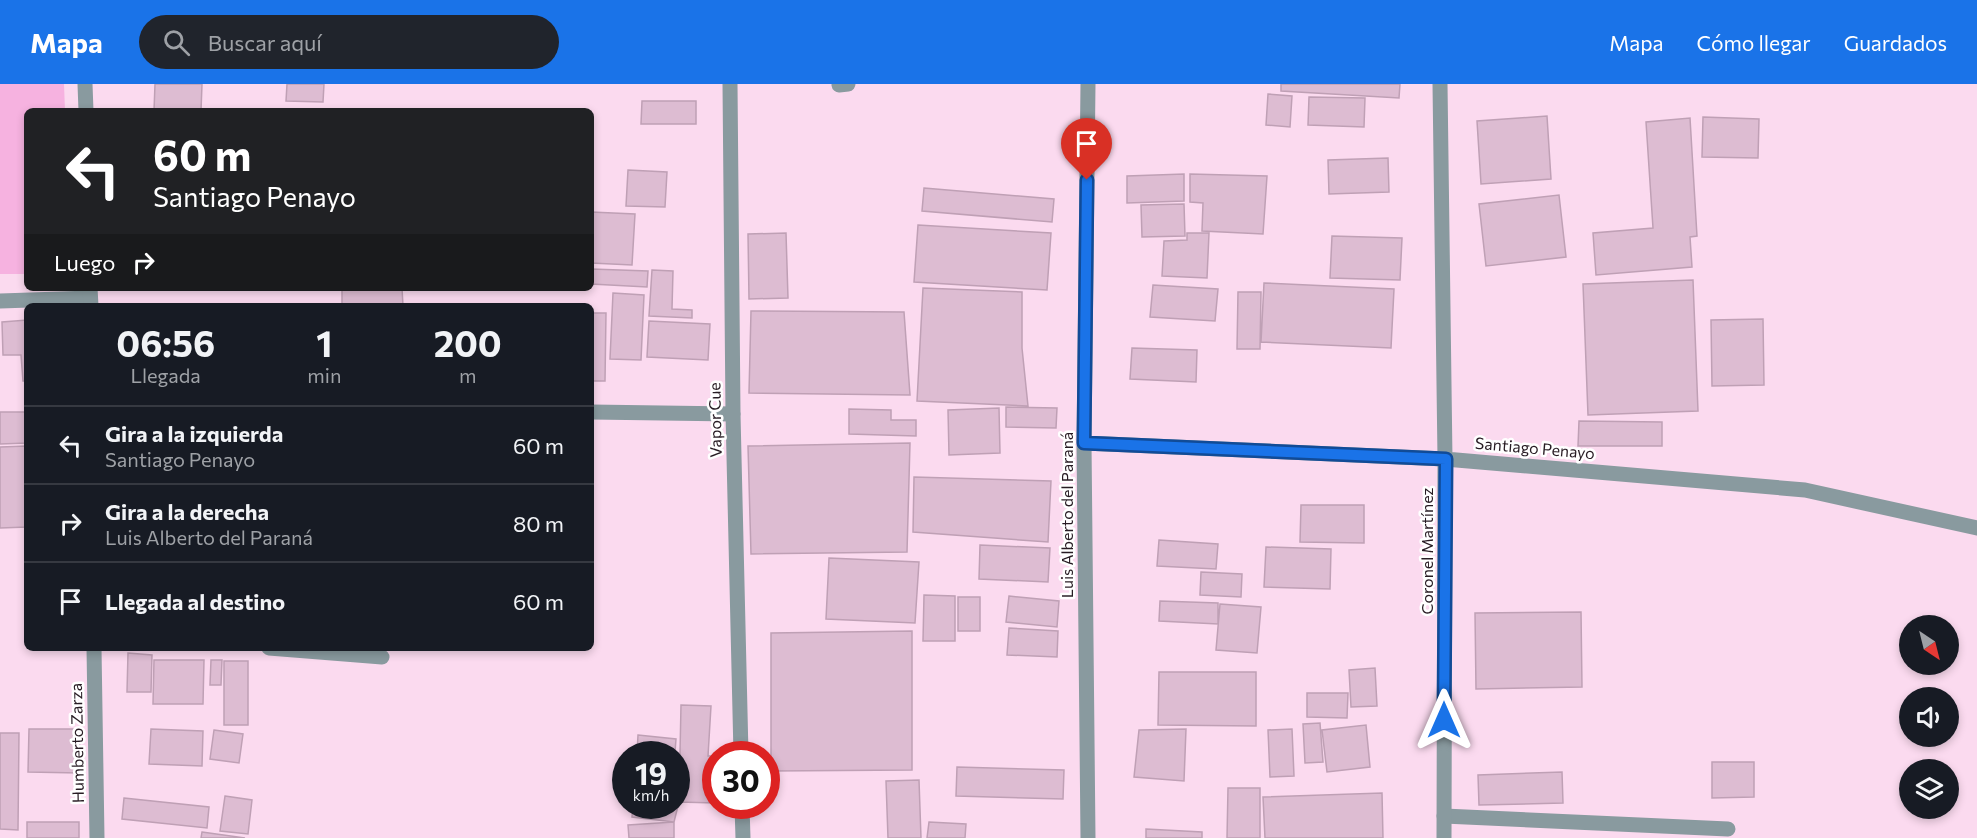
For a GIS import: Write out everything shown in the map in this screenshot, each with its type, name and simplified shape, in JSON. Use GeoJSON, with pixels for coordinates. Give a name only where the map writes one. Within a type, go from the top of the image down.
{"type":"FeatureCollection","features":[{"type":"Feature","properties":{"kind":"street"},"geometry":{"type":"LineString","coordinates":[[85,84],[86,108]]}},
{"type":"Feature","properties":{"kind":"street","name":"Vapor Cue"},"geometry":{"type":"LineString","coordinates":[[730,84],[733,414],[741,741]]}},
{"type":"Feature","properties":{"kind":"street","name":"Luis Alberto del Paraná"},"geometry":{"type":"LineString","coordinates":[[1088,84],[1084,443],[1088,838]]}},
{"type":"Feature","properties":{"kind":"street","name":"Coronel Martínez"},"geometry":{"type":"LineString","coordinates":[[1440,84],[1446,459],[1444,838]]}},
{"type":"Feature","properties":{"kind":"street"},"geometry":{"type":"LineString","coordinates":[[0,301],[90,297]]}},
{"type":"Feature","properties":{"kind":"street"},"geometry":{"type":"LineString","coordinates":[[594,412],[733,414]]}},
{"type":"Feature","properties":{"kind":"street","name":"Santiago Penayo"},"geometry":{"type":"LineString","coordinates":[[1084,443],[1446,459],[1805,490],[1977,528]]}},
{"type":"Feature","properties":{"kind":"street","name":"Humberto Zarza"},"geometry":{"type":"LineString","coordinates":[[94,651],[97,838]]}},
{"type":"Feature","properties":{"kind":"street"},"geometry":{"type":"LineString","coordinates":[[307,651],[382,657]]}},
{"type":"Feature","properties":{"kind":"street"},"geometry":{"type":"LineString","coordinates":[[1444,816],[1728,829]]}},
{"type":"Feature","properties":{"kind":"street"},"geometry":{"type":"LineString","coordinates":[[742,819],[743,838]]}},
{"type":"Feature","properties":{"kind":"shaded area"},"geometry":{"type":"Polygon","coordinates":[[[0,84],[64,84],[65,108],[24,108],[24,274],[0,274],[0,84]]]}},
{"type":"Feature","properties":{"kind":"building"},"geometry":{"type":"Polygon","coordinates":[[[155,84],[202,84],[201,108],[154,108],[155,84]]]}},
{"type":"Feature","properties":{"kind":"building"},"geometry":{"type":"Polygon","coordinates":[[[287,84],[324,84],[323,102],[286,101],[287,84]]]}},
{"type":"Feature","properties":{"kind":"building"},"geometry":{"type":"Polygon","coordinates":[[[1281,84],[1400,84],[1399,98],[1281,91],[1281,84]]]}},
{"type":"Feature","properties":{"kind":"building"},"geometry":{"type":"Polygon","coordinates":[[[1268,94],[1292,96],[1290,127],[1266,125],[1268,94]]]}},
{"type":"Feature","properties":{"kind":"building"},"geometry":{"type":"Polygon","coordinates":[[[1309,97],[1365,98],[1364,127],[1308,125],[1309,97]]]}},
{"type":"Feature","properties":{"kind":"building"},"geometry":{"type":"Polygon","coordinates":[[[642,101],[696,101],[696,124],[641,124],[642,101]]]}},
{"type":"Feature","properties":{"kind":"building"},"geometry":{"type":"Polygon","coordinates":[[[1547,116],[1551,179],[1481,184],[1477,121],[1547,116]]]}},
{"type":"Feature","properties":{"kind":"building"},"geometry":{"type":"Polygon","coordinates":[[[1703,117],[1759,119],[1758,158],[1702,157],[1703,117]]]}},
{"type":"Feature","properties":{"kind":"building"},"geometry":{"type":"Polygon","coordinates":[[[1690,118],[1697,236],[1690,237],[1692,267],[1596,275],[1593,233],[1653,228],[1646,122],[1690,118]]]}},
{"type":"Feature","properties":{"kind":"building"},"geometry":{"type":"Polygon","coordinates":[[[1388,158],[1389,192],[1329,194],[1328,160],[1388,158]]]}},
{"type":"Feature","properties":{"kind":"building"},"geometry":{"type":"Polygon","coordinates":[[[628,170],[667,172],[665,207],[626,206],[628,170]]]}},
{"type":"Feature","properties":{"kind":"building"},"geometry":{"type":"Polygon","coordinates":[[[1184,174],[1184,201],[1127,203],[1127,176],[1184,174]]]}},
{"type":"Feature","properties":{"kind":"building"},"geometry":{"type":"Polygon","coordinates":[[[1190,174],[1267,176],[1263,234],[1202,231],[1203,203],[1190,202],[1190,174]]]}},
{"type":"Feature","properties":{"kind":"building"},"geometry":{"type":"Polygon","coordinates":[[[924,188],[1054,199],[1052,222],[922,211],[924,188]]]}},
{"type":"Feature","properties":{"kind":"building"},"geometry":{"type":"Polygon","coordinates":[[[1559,195],[1566,257],[1486,266],[1479,204],[1559,195]]]}},
{"type":"Feature","properties":{"kind":"building"},"geometry":{"type":"Polygon","coordinates":[[[1184,204],[1185,236],[1142,237],[1141,205],[1184,204]]]}},
{"type":"Feature","properties":{"kind":"building"},"geometry":{"type":"Polygon","coordinates":[[[594,212],[635,214],[632,265],[594,263],[594,212]]]}},
{"type":"Feature","properties":{"kind":"building"},"geometry":{"type":"Polygon","coordinates":[[[918,225],[1051,233],[1047,290],[914,282],[918,225]]]}},
{"type":"Feature","properties":{"kind":"building"},"geometry":{"type":"Polygon","coordinates":[[[786,233],[788,298],[749,299],[748,234],[786,233]]]}},
{"type":"Feature","properties":{"kind":"building"},"geometry":{"type":"Polygon","coordinates":[[[1187,233],[1209,233],[1207,278],[1162,276],[1164,241],[1187,240],[1187,233]]]}},
{"type":"Feature","properties":{"kind":"building"},"geometry":{"type":"Polygon","coordinates":[[[1332,236],[1402,238],[1400,280],[1330,278],[1332,236]]]}},
{"type":"Feature","properties":{"kind":"building"},"geometry":{"type":"Polygon","coordinates":[[[594,269],[648,271],[647,287],[594,284],[594,269]]]}},
{"type":"Feature","properties":{"kind":"building"},"geometry":{"type":"Polygon","coordinates":[[[652,270],[673,271],[672,309],[692,310],[692,318],[649,316],[652,270]]]}},
{"type":"Feature","properties":{"kind":"building"},"geometry":{"type":"Polygon","coordinates":[[[1693,280],[1698,411],[1588,415],[1583,284],[1693,280]]]}},
{"type":"Feature","properties":{"kind":"building"},"geometry":{"type":"Polygon","coordinates":[[[1264,283],[1394,289],[1391,348],[1261,342],[1264,283]]]}},
{"type":"Feature","properties":{"kind":"building"},"geometry":{"type":"Polygon","coordinates":[[[1153,285],[1218,289],[1215,321],[1150,317],[1153,285]]]}},
{"type":"Feature","properties":{"kind":"building"},"geometry":{"type":"Polygon","coordinates":[[[923,288],[1022,292],[1022,348],[1028,406],[917,401],[923,288]]]}},
{"type":"Feature","properties":{"kind":"building"},"geometry":{"type":"Polygon","coordinates":[[[342,291],[402,291],[403,303],[342,303],[342,291]]]}},
{"type":"Feature","properties":{"kind":"building"},"geometry":{"type":"Polygon","coordinates":[[[1238,292],[1261,292],[1260,349],[1237,349],[1238,292]]]}},
{"type":"Feature","properties":{"kind":"building"},"geometry":{"type":"Polygon","coordinates":[[[613,293],[644,295],[641,360],[610,359],[613,293]]]}},
{"type":"Feature","properties":{"kind":"building"},"geometry":{"type":"Polygon","coordinates":[[[751,311],[904,312],[910,395],[749,393],[751,311]]]}},
{"type":"Feature","properties":{"kind":"building"},"geometry":{"type":"Polygon","coordinates":[[[594,313],[606,313],[605,381],[594,381],[594,313]]]}},
{"type":"Feature","properties":{"kind":"building"},"geometry":{"type":"Polygon","coordinates":[[[1763,319],[1764,385],[1712,386],[1711,320],[1763,319]]]}},
{"type":"Feature","properties":{"kind":"building"},"geometry":{"type":"Polygon","coordinates":[[[24,320],[24,381],[21,355],[3,355],[2,322],[24,320]]]}},
{"type":"Feature","properties":{"kind":"building"},"geometry":{"type":"Polygon","coordinates":[[[649,321],[710,324],[708,360],[647,357],[649,321]]]}},
{"type":"Feature","properties":{"kind":"building"},"geometry":{"type":"Polygon","coordinates":[[[1132,348],[1197,350],[1196,382],[1130,379],[1132,348]]]}},
{"type":"Feature","properties":{"kind":"building"},"geometry":{"type":"Polygon","coordinates":[[[1006,407],[1057,408],[1056,428],[1006,427],[1006,407]]]}},
{"type":"Feature","properties":{"kind":"building"},"geometry":{"type":"Polygon","coordinates":[[[999,408],[1000,453],[949,455],[948,410],[999,408]]]}},
{"type":"Feature","properties":{"kind":"building"},"geometry":{"type":"Polygon","coordinates":[[[849,409],[891,410],[891,420],[916,420],[916,436],[849,434],[849,409]]]}},
{"type":"Feature","properties":{"kind":"building"},"geometry":{"type":"Polygon","coordinates":[[[0,412],[24,412],[24,443],[0,444],[0,412]]]}},
{"type":"Feature","properties":{"kind":"building"},"geometry":{"type":"Polygon","coordinates":[[[1579,421],[1662,422],[1662,446],[1578,446],[1579,421]]]}},
{"type":"Feature","properties":{"kind":"building"},"geometry":{"type":"Polygon","coordinates":[[[910,443],[907,552],[751,554],[748,446],[910,443]]]}},
{"type":"Feature","properties":{"kind":"building"},"geometry":{"type":"Polygon","coordinates":[[[24,446],[24,527],[0,528],[0,447],[24,446]]]}},
{"type":"Feature","properties":{"kind":"building"},"geometry":{"type":"Polygon","coordinates":[[[914,477],[1051,481],[1048,542],[913,532],[914,477]]]}},
{"type":"Feature","properties":{"kind":"building"},"geometry":{"type":"Polygon","coordinates":[[[1301,505],[1364,505],[1364,543],[1300,542],[1301,505]]]}},
{"type":"Feature","properties":{"kind":"building"},"geometry":{"type":"Polygon","coordinates":[[[1159,540],[1218,544],[1216,569],[1157,566],[1159,540]]]}},
{"type":"Feature","properties":{"kind":"building"},"geometry":{"type":"Polygon","coordinates":[[[980,545],[1050,548],[1048,582],[979,579],[980,545]]]}},
{"type":"Feature","properties":{"kind":"building"},"geometry":{"type":"Polygon","coordinates":[[[1266,547],[1331,549],[1330,589],[1264,587],[1266,547]]]}},
{"type":"Feature","properties":{"kind":"building"},"geometry":{"type":"Polygon","coordinates":[[[829,558],[919,562],[915,623],[826,619],[829,558]]]}},
{"type":"Feature","properties":{"kind":"building"},"geometry":{"type":"Polygon","coordinates":[[[1201,572],[1242,574],[1241,597],[1200,595],[1201,572]]]}},
{"type":"Feature","properties":{"kind":"building"},"geometry":{"type":"Polygon","coordinates":[[[924,595],[955,596],[955,641],[923,641],[924,595]]]}},
{"type":"Feature","properties":{"kind":"building"},"geometry":{"type":"Polygon","coordinates":[[[1009,596],[1059,601],[1057,627],[1006,622],[1009,596]]]}},
{"type":"Feature","properties":{"kind":"building"},"geometry":{"type":"Polygon","coordinates":[[[958,597],[980,597],[980,631],[958,631],[958,597]]]}},
{"type":"Feature","properties":{"kind":"building"},"geometry":{"type":"Polygon","coordinates":[[[1160,601],[1218,603],[1218,624],[1159,621],[1160,601]]]}},
{"type":"Feature","properties":{"kind":"building"},"geometry":{"type":"Polygon","coordinates":[[[1220,604],[1261,607],[1257,653],[1216,650],[1220,604]]]}},
{"type":"Feature","properties":{"kind":"building"},"geometry":{"type":"Polygon","coordinates":[[[1581,612],[1582,687],[1476,689],[1475,613],[1581,612]]]}},
{"type":"Feature","properties":{"kind":"building"},"geometry":{"type":"Polygon","coordinates":[[[1009,628],[1058,631],[1057,657],[1007,655],[1009,628]]]}},
{"type":"Feature","properties":{"kind":"building"},"geometry":{"type":"Polygon","coordinates":[[[912,631],[912,770],[780,771],[780,741],[771,741],[771,633],[912,631]]]}},
{"type":"Feature","properties":{"kind":"building"},"geometry":{"type":"Polygon","coordinates":[[[128,653],[152,655],[151,692],[127,692],[128,653]]]}},
{"type":"Feature","properties":{"kind":"building"},"geometry":{"type":"Polygon","coordinates":[[[154,660],[204,660],[203,704],[153,704],[154,660]]]}},
{"type":"Feature","properties":{"kind":"building"},"geometry":{"type":"Polygon","coordinates":[[[211,660],[222,660],[221,685],[210,685],[211,660]]]}},
{"type":"Feature","properties":{"kind":"building"},"geometry":{"type":"Polygon","coordinates":[[[224,661],[248,661],[248,725],[224,725],[224,661]]]}},
{"type":"Feature","properties":{"kind":"building"},"geometry":{"type":"Polygon","coordinates":[[[1375,668],[1377,706],[1351,707],[1349,670],[1375,668]]]}},
{"type":"Feature","properties":{"kind":"building"},"geometry":{"type":"Polygon","coordinates":[[[1159,672],[1256,672],[1256,726],[1158,725],[1159,672]]]}},
{"type":"Feature","properties":{"kind":"building"},"geometry":{"type":"Polygon","coordinates":[[[1307,693],[1348,693],[1347,718],[1307,717],[1307,693]]]}},
{"type":"Feature","properties":{"kind":"building"},"geometry":{"type":"Polygon","coordinates":[[[681,705],[711,706],[709,741],[702,741],[702,803],[690,802],[690,741],[680,741],[681,705]]]}},
{"type":"Feature","properties":{"kind":"building"},"geometry":{"type":"Polygon","coordinates":[[[1320,723],[1323,762],[1305,763],[1303,724],[1320,723]]]}},
{"type":"Feature","properties":{"kind":"building"},"geometry":{"type":"Polygon","coordinates":[[[1366,725],[1370,767],[1327,772],[1322,730],[1366,725]]]}},
{"type":"Feature","properties":{"kind":"building"},"geometry":{"type":"Polygon","coordinates":[[[29,729],[80,729],[79,773],[28,772],[29,729]]]}},
{"type":"Feature","properties":{"kind":"building"},"geometry":{"type":"Polygon","coordinates":[[[151,729],[203,731],[202,766],[149,764],[151,729]]]}},
{"type":"Feature","properties":{"kind":"building"},"geometry":{"type":"Polygon","coordinates":[[[1186,729],[1184,781],[1134,777],[1139,730],[1186,729]]]}},
{"type":"Feature","properties":{"kind":"building"},"geometry":{"type":"Polygon","coordinates":[[[1292,729],[1294,776],[1270,777],[1268,730],[1292,729]]]}},
{"type":"Feature","properties":{"kind":"building"},"geometry":{"type":"Polygon","coordinates":[[[214,730],[243,734],[239,763],[210,759],[214,730]]]}},
{"type":"Feature","properties":{"kind":"building"},"geometry":{"type":"Polygon","coordinates":[[[0,733],[19,733],[18,830],[0,829],[0,733]]]}},
{"type":"Feature","properties":{"kind":"building"},"geometry":{"type":"Polygon","coordinates":[[[638,735],[676,739],[676,741],[638,741],[638,735]]]}},
{"type":"Feature","properties":{"kind":"building"},"geometry":{"type":"Polygon","coordinates":[[[1712,762],[1754,762],[1754,797],[1712,798],[1712,762]]]}},
{"type":"Feature","properties":{"kind":"building"},"geometry":{"type":"Polygon","coordinates":[[[957,767],[1064,770],[1063,799],[956,796],[957,767]]]}},
{"type":"Feature","properties":{"kind":"building"},"geometry":{"type":"Polygon","coordinates":[[[1562,772],[1563,803],[1479,805],[1478,775],[1562,772]]]}},
{"type":"Feature","properties":{"kind":"building"},"geometry":{"type":"Polygon","coordinates":[[[919,780],[921,838],[888,838],[886,781],[919,780]]]}},
{"type":"Feature","properties":{"kind":"building"},"geometry":{"type":"Polygon","coordinates":[[[1228,788],[1260,788],[1260,838],[1227,838],[1228,788]]]}},
{"type":"Feature","properties":{"kind":"building"},"geometry":{"type":"Polygon","coordinates":[[[1382,793],[1383,838],[1265,838],[1263,797],[1382,793]]]}},
{"type":"Feature","properties":{"kind":"building"},"geometry":{"type":"Polygon","coordinates":[[[225,796],[252,800],[248,834],[220,831],[225,796]]]}},
{"type":"Feature","properties":{"kind":"building"},"geometry":{"type":"Polygon","coordinates":[[[124,798],[209,807],[207,828],[122,819],[124,798]]]}},
{"type":"Feature","properties":{"kind":"building"},"geometry":{"type":"Polygon","coordinates":[[[649,819],[675,819],[674,822],[649,819]]]}},
{"type":"Feature","properties":{"kind":"building"},"geometry":{"type":"Polygon","coordinates":[[[27,822],[79,822],[79,838],[27,838],[27,822]]]}},
{"type":"Feature","properties":{"kind":"building"},"geometry":{"type":"Polygon","coordinates":[[[674,822],[674,838],[629,838],[628,825],[674,822]]]}},
{"type":"Feature","properties":{"kind":"building"},"geometry":{"type":"Polygon","coordinates":[[[929,822],[966,824],[965,838],[927,838],[929,822]]]}},
{"type":"Feature","properties":{"kind":"building"},"geometry":{"type":"Polygon","coordinates":[[[1146,829],[1202,832],[1202,838],[1146,838],[1146,829]]]}},
{"type":"Feature","properties":{"kind":"building"},"geometry":{"type":"Polygon","coordinates":[[[202,832],[245,838],[201,838],[202,832]]]}},
{"type":"Feature","properties":{"kind":"route"},"geometry":{"type":"LineString","coordinates":[[1087,180],[1084,443],[1446,459],[1444,720]]}}]}
